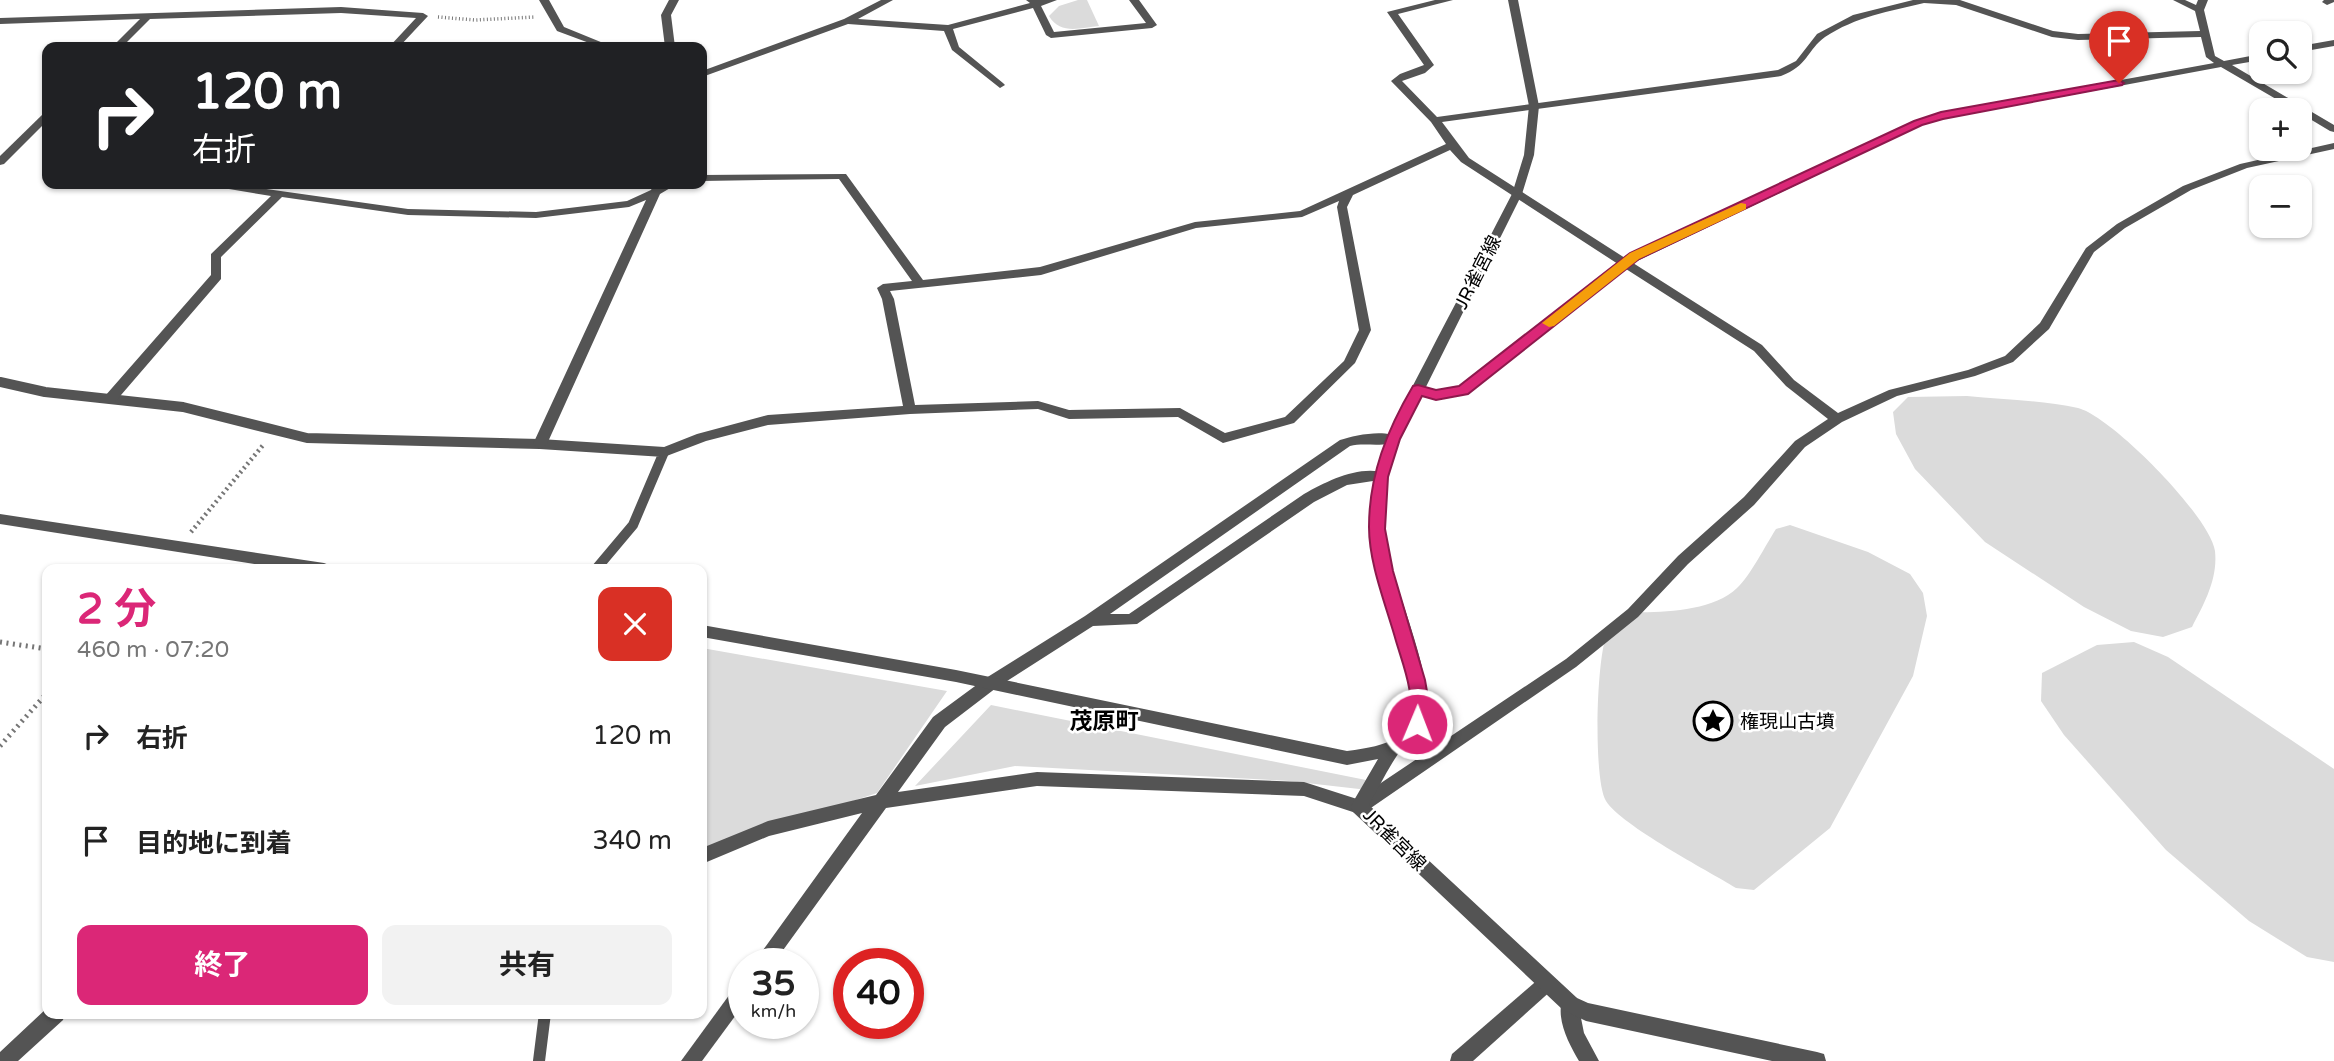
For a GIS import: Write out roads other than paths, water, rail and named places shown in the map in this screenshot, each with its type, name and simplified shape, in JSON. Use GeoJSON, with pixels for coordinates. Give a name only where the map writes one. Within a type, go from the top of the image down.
{"type":"FeatureCollection","features":[{"type":"Feature","properties":{"kind":"street"},"geometry":{"type":"LineString","coordinates":[[544,0],[560,29],[595,42]]}},
{"type":"Feature","properties":{"kind":"street"},"geometry":{"type":"LineString","coordinates":[[669,42],[666,15],[674,0]]}},
{"type":"Feature","properties":{"kind":"street"},"geometry":{"type":"LineString","coordinates":[[707,72],[847,20],[888,0]]}},
{"type":"Feature","properties":{"kind":"street"},"geometry":{"type":"LineString","coordinates":[[847,20],[948,28],[1034,2],[1052,0]]}},
{"type":"Feature","properties":{"kind":"street"},"geometry":{"type":"LineString","coordinates":[[1034,2],[1051,35],[1152,25],[1134,0]]}},
{"type":"Feature","properties":{"kind":"street"},"geometry":{"type":"LineString","coordinates":[[1448,0],[1392,12],[1429,65],[1424,71],[1401,75],[1396,81],[1435,120],[1465,160],[1758,348],[1790,383],[1837,419]]}},
{"type":"Feature","properties":{"kind":"street","name":"JR雀宮線"},"geometry":{"type":"LineString","coordinates":[[1513,0],[1534,106],[1529,155],[1517,194],[1393,439],[1381,477],[1377,529],[1385,571],[1416,680],[1421,709],[1417,724],[1408,737],[1395,745],[1359,807],[1570,1004],[1586,1012],[1817,1061]]}},
{"type":"Feature","properties":{"kind":"street"},"geometry":{"type":"LineString","coordinates":[[1435,120],[1781,73],[1799,63],[1820,36],[1856,17],[1924,0],[1957,2],[2052,34],[2078,37],[2204,34]]}},
{"type":"Feature","properties":{"kind":"street"},"geometry":{"type":"LineString","coordinates":[[2178,0],[2201,5],[2204,34],[2211,57],[2334,129]]}},
{"type":"Feature","properties":{"kind":"street"},"geometry":{"type":"LineString","coordinates":[[0,21],[341,10],[422,16],[399,42]]}},
{"type":"Feature","properties":{"kind":"street"},"geometry":{"type":"LineString","coordinates":[[122,42],[148,16]]}},
{"type":"Feature","properties":{"kind":"street"},"geometry":{"type":"LineString","coordinates":[[948,28],[955,48],[1000,85]]}},
{"type":"Feature","properties":{"kind":"street"},"geometry":{"type":"LineString","coordinates":[[2312,47],[2334,43]]}},
{"type":"Feature","properties":{"kind":"street"},"geometry":{"type":"LineString","coordinates":[[1418,390],[1436,395],[1463,391],[1625,263],[1918,123],[1941,116],[2249,59]]}},
{"type":"Feature","properties":{"kind":"street"},"geometry":{"type":"LineString","coordinates":[[0,162],[42,121]]}},
{"type":"Feature","properties":{"kind":"street"},"geometry":{"type":"LineString","coordinates":[[910,410],[888,299],[883,288],[1041,271],[1195,225],[1302,214],[1452,145]]}},
{"type":"Feature","properties":{"kind":"street"},"geometry":{"type":"LineString","coordinates":[[707,854],[768,829],[883,802],[1037,779],[1304,789],[1359,807],[1571,663],[1633,612],[1683,560],[1749,501],[1800,443],[1837,419],[1894,393],[1971,373],[2009,359],[2045,326],[2090,250],[2122,226],[2187,188],[2244,166],[2334,146]]}},
{"type":"Feature","properties":{"kind":"street"},"geometry":{"type":"LineString","coordinates":[[707,178],[842,176],[920,284]]}},
{"type":"Feature","properties":{"kind":"street"},"geometry":{"type":"LineString","coordinates":[[249,189],[408,212],[536,215],[629,204],[655,189]]}},
{"type":"Feature","properties":{"kind":"street"},"geometry":{"type":"LineString","coordinates":[[540,444],[657,189]]}},
{"type":"Feature","properties":{"kind":"street"},"geometry":{"type":"LineString","coordinates":[[110,399],[217,276],[215,256],[280,193]]}},
{"type":"Feature","properties":{"kind":"street"},"geometry":{"type":"LineString","coordinates":[[664,452],[702,437],[768,420],[910,410],[1038,405],[1069,415],[1180,412],[1223,438],[1289,420],[1349,363],[1365,330],[1342,207],[1348,194]]}},
{"type":"Feature","properties":{"kind":"street"},"geometry":{"type":"LineString","coordinates":[[774,948],[939,722],[991,683],[1090,621],[1345,443],[1359,439],[1393,439]]}},
{"type":"Feature","properties":{"kind":"street"},"geometry":{"type":"LineString","coordinates":[[1090,621],[1132,620],[1317,493],[1335,483],[1357,476],[1381,477]]}},
{"type":"Feature","properties":{"kind":"street"},"geometry":{"type":"LineString","coordinates":[[0,519],[292,564]]}},
{"type":"Feature","properties":{"kind":"street"},"geometry":{"type":"LineString","coordinates":[[707,632],[991,683],[1347,758],[1377,754],[1395,745]]}},
{"type":"Feature","properties":{"kind":"street"},"geometry":{"type":"LineString","coordinates":[[1459,1061],[1547,983]]}},
{"type":"Feature","properties":{"kind":"street"},"geometry":{"type":"LineString","coordinates":[[1570,1004],[1575,1036],[1590,1061]]}},
{"type":"Feature","properties":{"kind":"street"},"geometry":{"type":"LineString","coordinates":[[690,1061],[728,1010]]}},
{"type":"Feature","properties":{"kind":"street"},"geometry":{"type":"LineString","coordinates":[[4,1061],[50,1019]]}},
{"type":"Feature","properties":{"kind":"lane"},"geometry":{"type":"LineString","coordinates":[[0,382],[45,392],[183,407],[307,438],[540,444],[664,452],[633,524],[600,564]]}},
{"type":"Feature","properties":{"kind":"lane"},"geometry":{"type":"LineString","coordinates":[[539,1061],[544,1019]]}},
{"type":"Feature","properties":{"kind":"place","name":"権現山古墳"},"geometry":{"type":"Point","coordinates":[1713,721]}},
{"type":"Feature","properties":{"kind":"district","name":"茂原町"},"geometry":{"type":"Point","coordinates":[1104,721]}}]}
